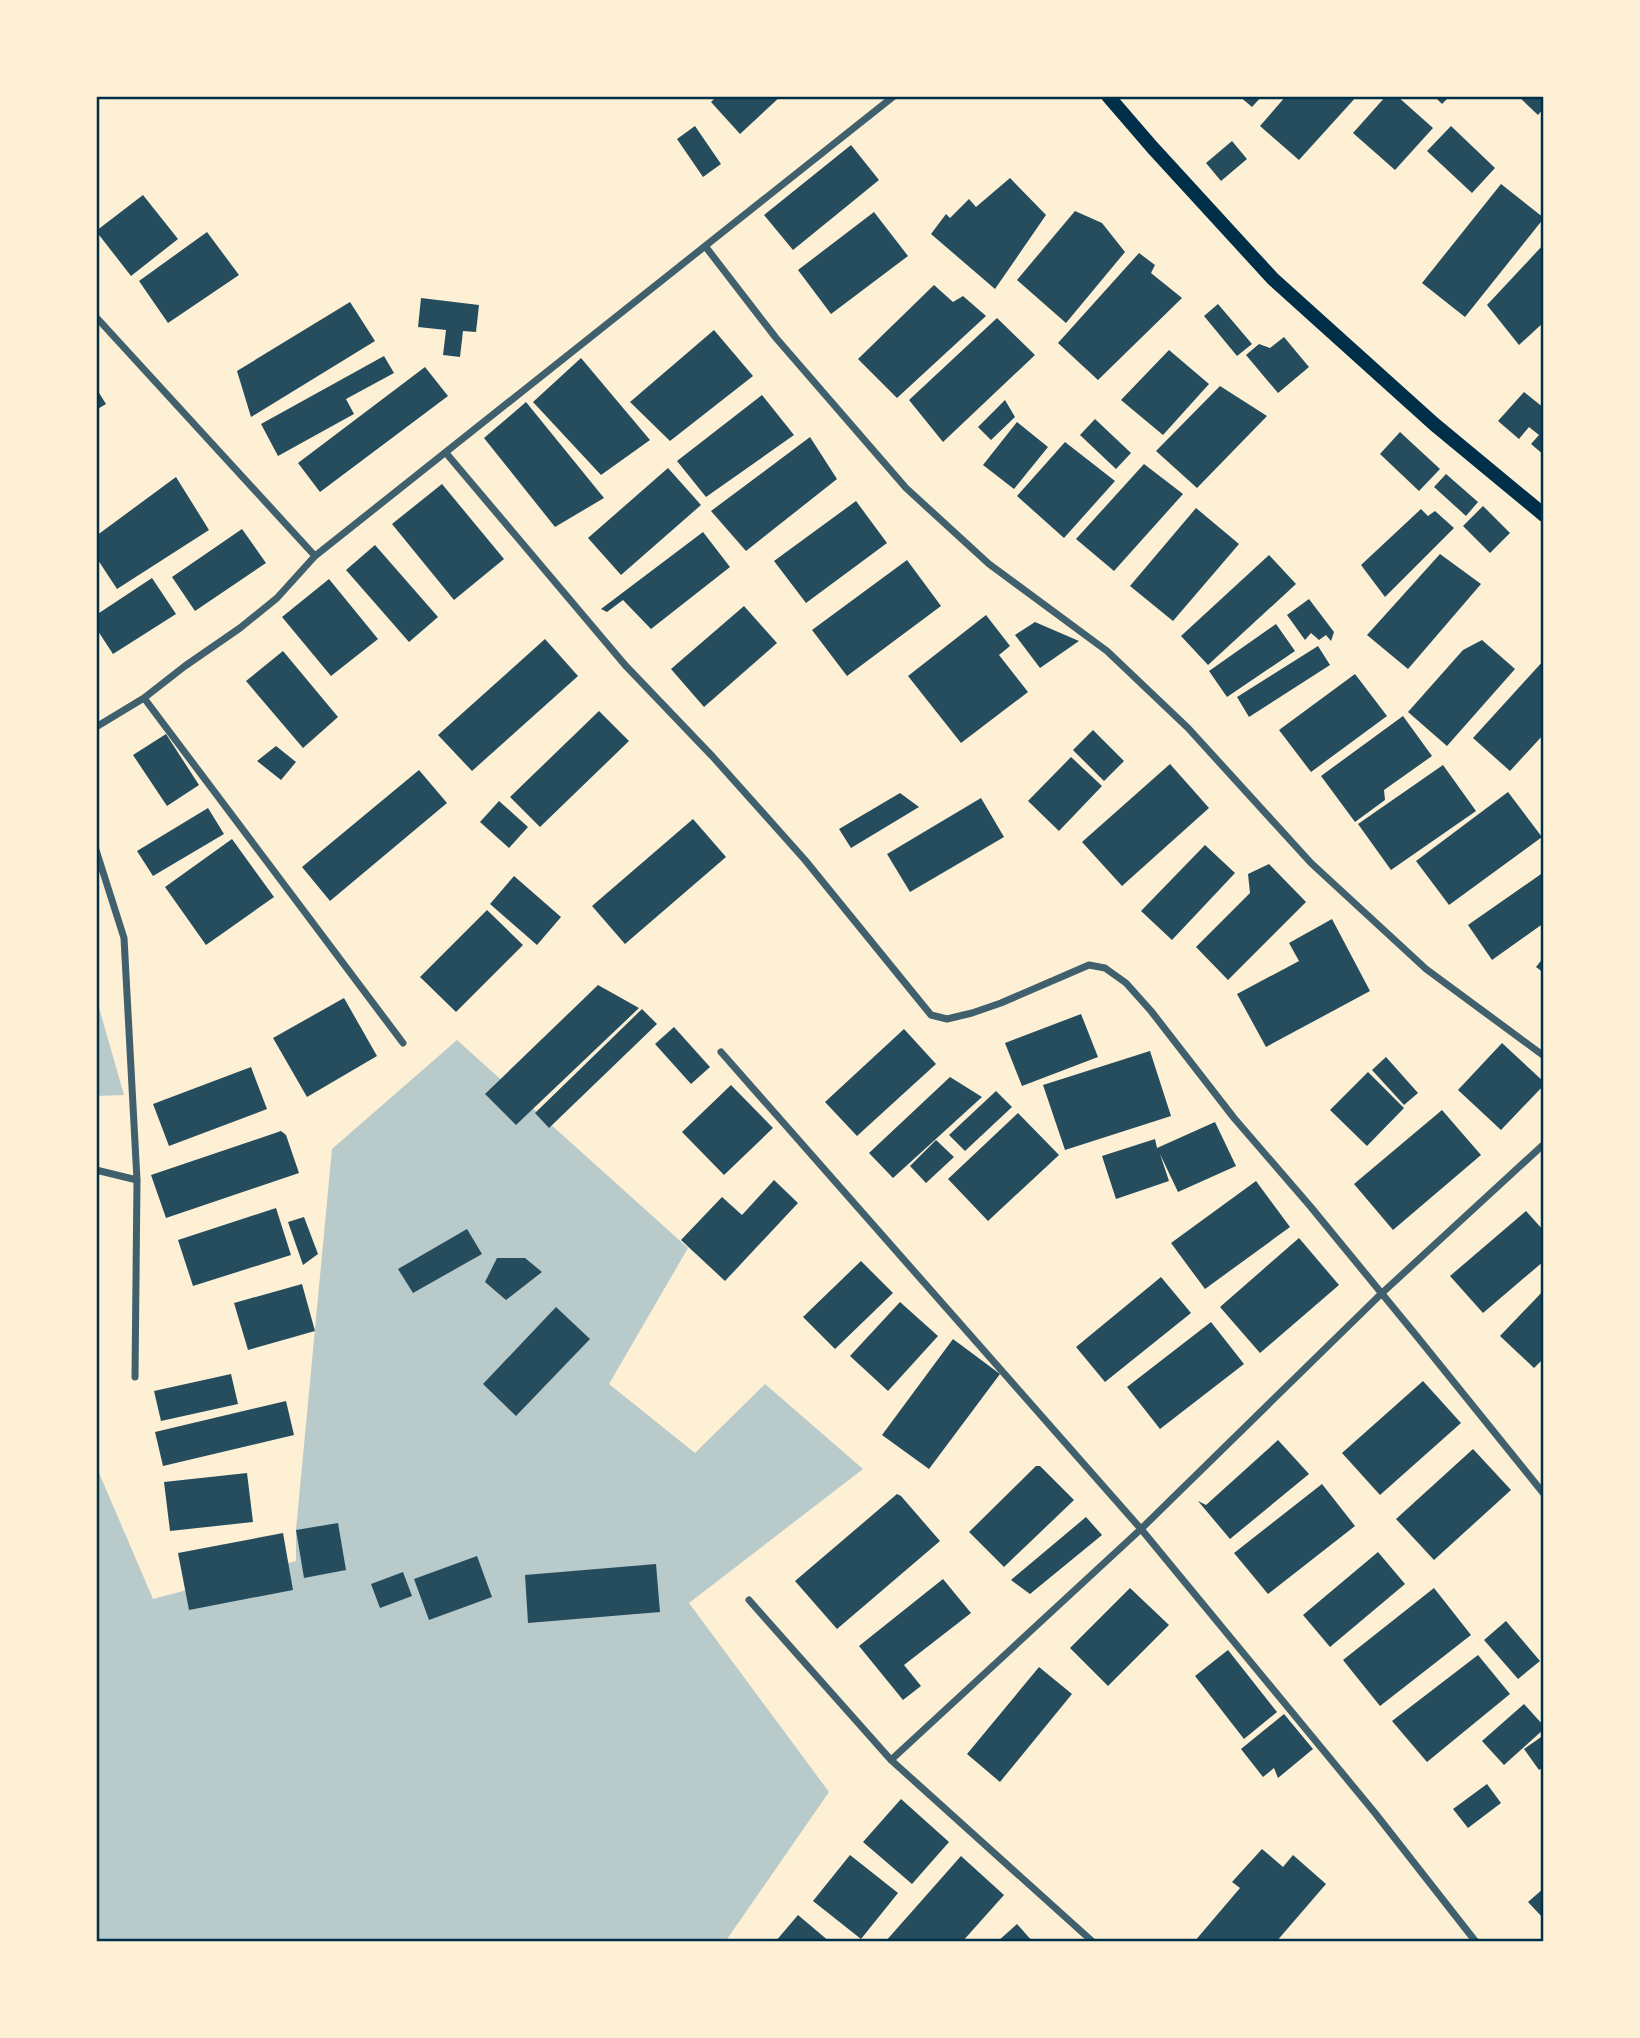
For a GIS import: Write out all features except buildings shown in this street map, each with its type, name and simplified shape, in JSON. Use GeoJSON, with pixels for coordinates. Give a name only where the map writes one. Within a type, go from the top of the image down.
{"type":"FeatureCollection","features":[{"type":"Feature","properties":{"kind":"main road"},"geometry":{"type":"LineString","coordinates":[[1108,96],[1273,279],[1434,424],[1544,515]]}},
{"type":"Feature","properties":{"kind":"street"},"geometry":{"type":"LineString","coordinates":[[96,727],[144,698],[240,628],[277,598],[315,556],[894,96]]}},
{"type":"Feature","properties":{"kind":"street"},"geometry":{"type":"LineString","coordinates":[[705,246],[776,338],[906,488],[989,564],[1107,651],[1188,728],[1311,863],[1426,969],[1544,1056]]}},
{"type":"Feature","properties":{"kind":"street"},"geometry":{"type":"LineString","coordinates":[[96,317],[315,556]]}},
{"type":"Feature","properties":{"kind":"street"},"geometry":{"type":"LineString","coordinates":[[446,453],[625,664],[805,860],[931,1015],[947,1019],[972,1013],[1090,965],[1105,968],[1125,983],[1151,1011],[1234,1118],[1310,1206],[1544,1494]]}},
{"type":"Feature","properties":{"kind":"street"},"geometry":{"type":"LineString","coordinates":[[144,698],[403,1044]]}},
{"type":"Feature","properties":{"kind":"street"},"geometry":{"type":"LineString","coordinates":[[96,850],[124,938],[137,1180],[135,1377]]}},
{"type":"Feature","properties":{"kind":"street"},"geometry":{"type":"LineString","coordinates":[[721,1052],[1141,1530],[1375,1813],[1476,1942]]}},
{"type":"Feature","properties":{"kind":"street"},"geometry":{"type":"LineString","coordinates":[[891,1760],[1141,1530],[1381,1294],[1544,1144]]}},
{"type":"Feature","properties":{"kind":"street"},"geometry":{"type":"LineString","coordinates":[[96,1170],[137,1180]]}},
{"type":"Feature","properties":{"kind":"street"},"geometry":{"type":"LineString","coordinates":[[749,1600],[891,1760],[1093,1942]]}},
{"type":"Feature","properties":{"kind":"shaded area"},"geometry":{"type":"Polygon","coordinates":[[[96,997],[124,1095],[96,1096],[96,997]]]}},
{"type":"Feature","properties":{"kind":"shaded area"},"geometry":{"type":"Polygon","coordinates":[[[457,1040],[688,1248],[609,1384],[695,1453],[765,1384],[863,1469],[689,1603],[829,1792],[725,1942],[96,1942],[96,1466],[153,1599],[296,1561],[296,1530],[332,1149],[457,1040]]]}}]}
